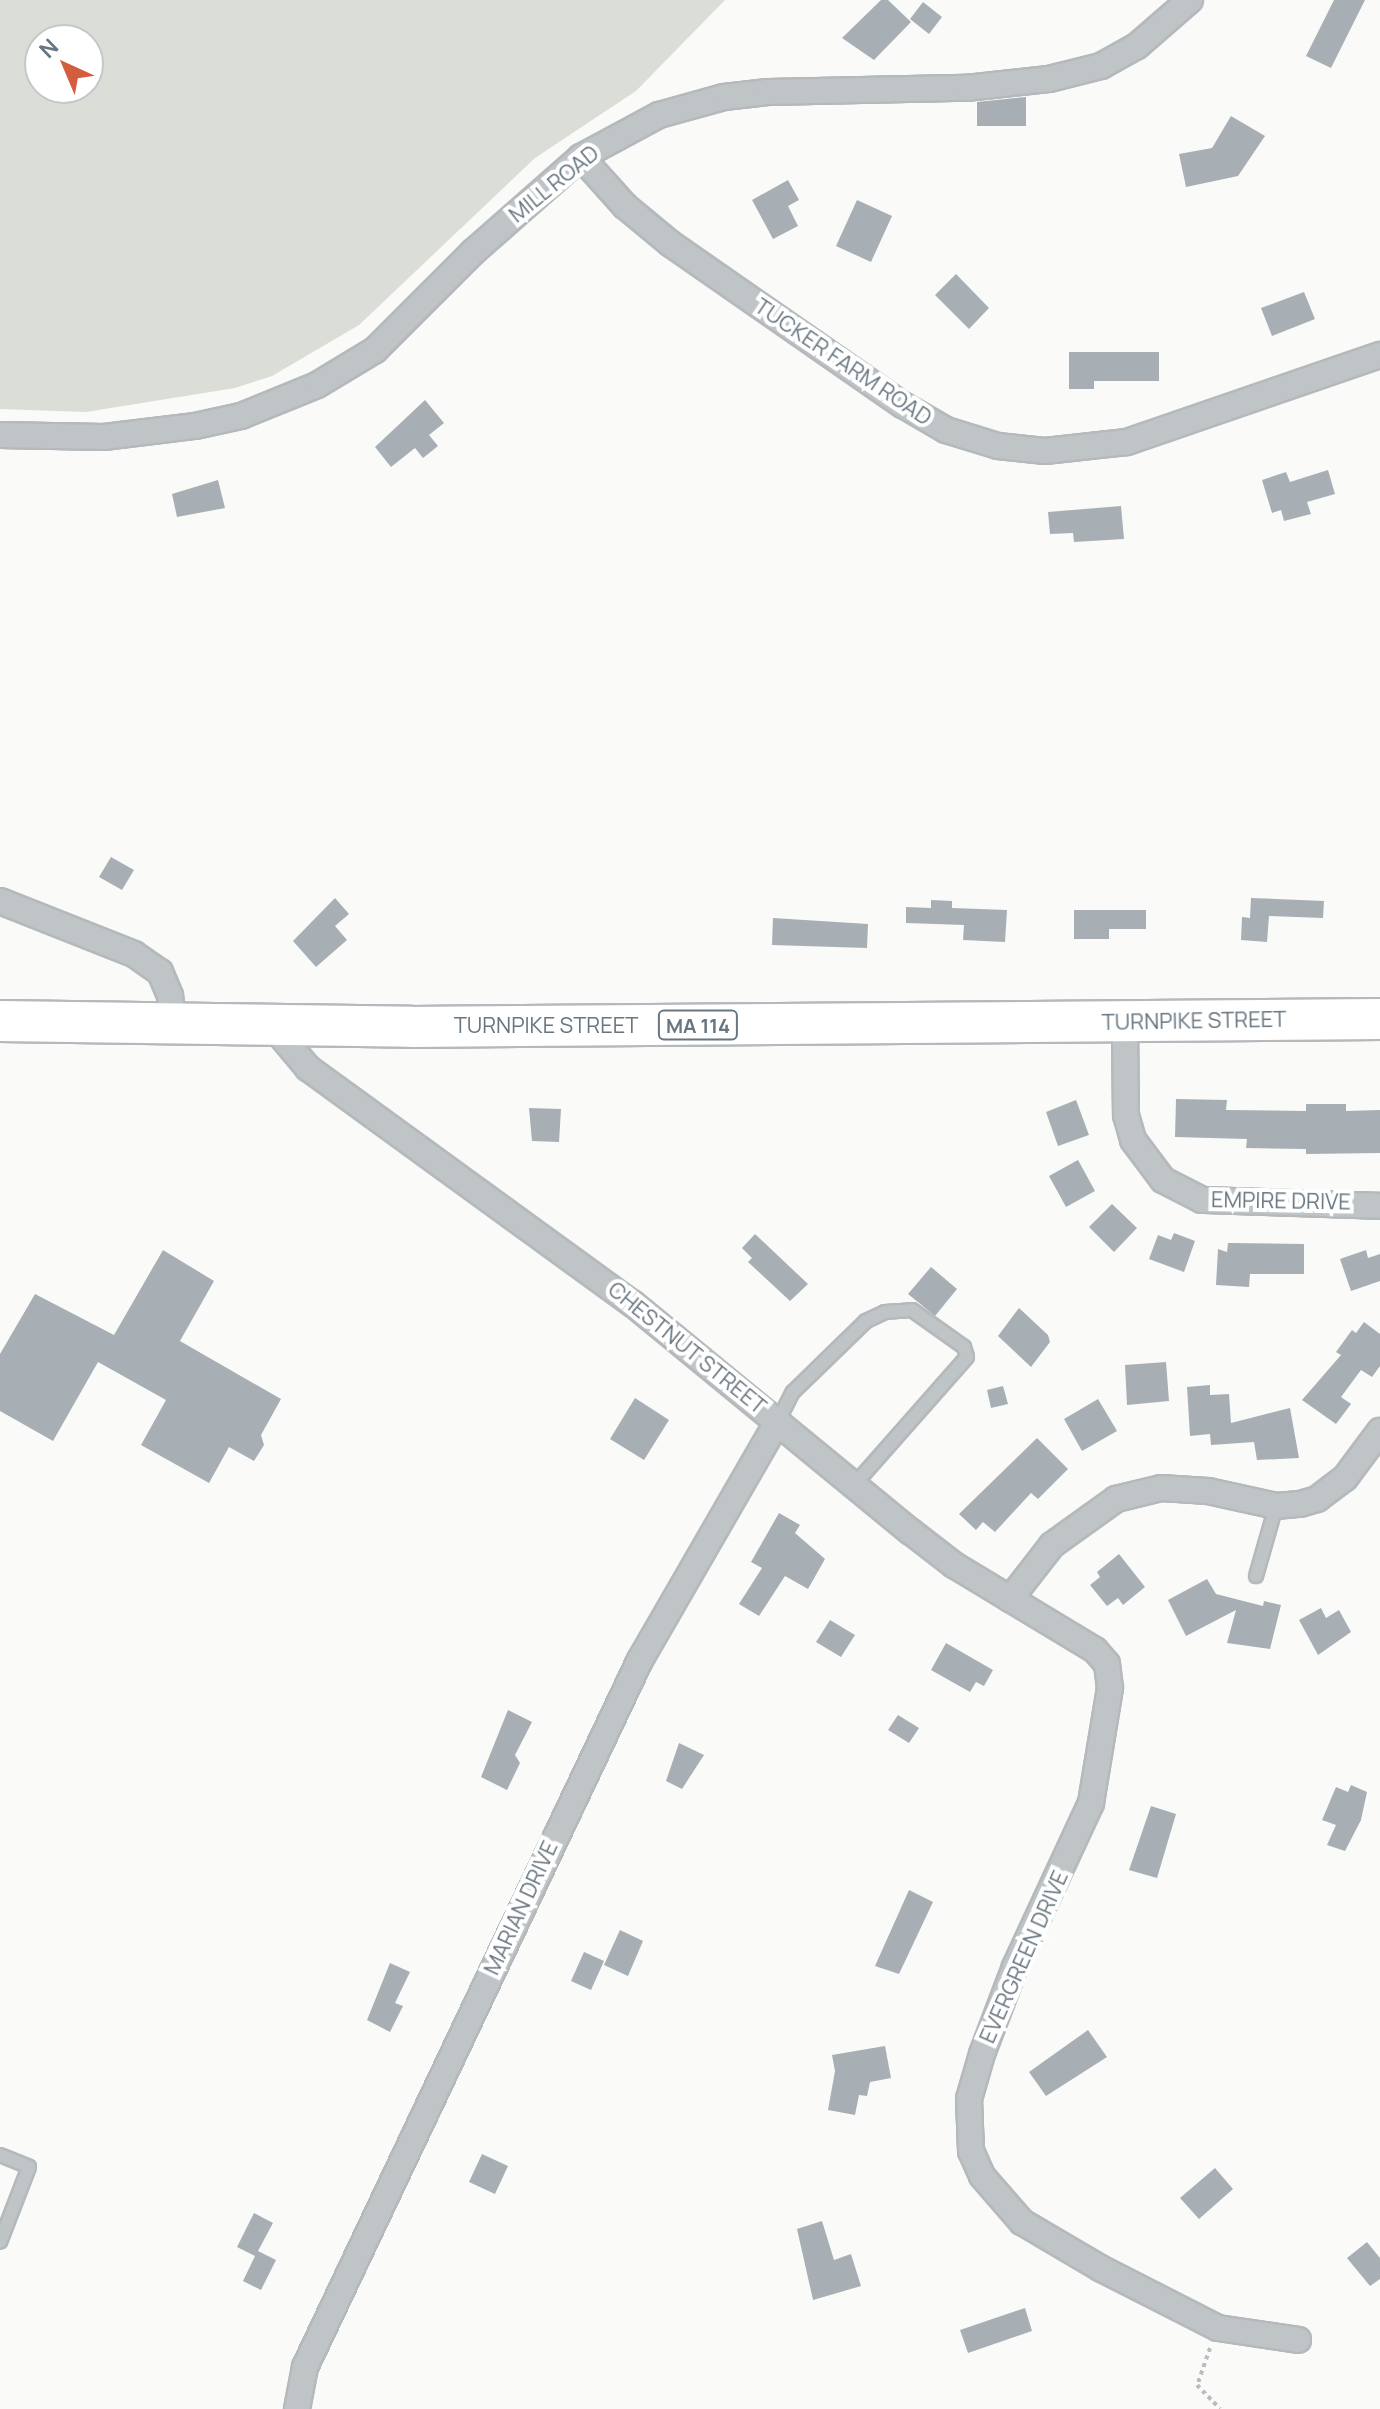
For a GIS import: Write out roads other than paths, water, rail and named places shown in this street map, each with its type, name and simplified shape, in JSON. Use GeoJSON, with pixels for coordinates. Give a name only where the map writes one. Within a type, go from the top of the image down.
{"type":"FeatureCollection","features":[{"type":"Feature","properties":{"kind":"highway","name":"TURNPIKE STREET"},"geometry":{"type":"LineString","coordinates":[[0,1021],[174,1026],[1125,1023],[1380,1019]]}},
{"type":"Feature","properties":{"kind":"street","name":"MILL ROAD"},"geometry":{"type":"LineString","coordinates":[[0,435],[104,437],[195,426],[241,416],[317,385],[375,350],[473,252],[581,157],[659,115],[724,97],[966,88],[1083,71],[1137,46],[1190,0]]}},
{"type":"Feature","properties":{"kind":"street","name":"TUCKER FARM ROAD"},"geometry":{"type":"LineString","coordinates":[[581,157],[625,206],[671,244],[839,361],[946,430],[998,446],[1045,451],[1127,442],[1380,355]]}},
{"type":"Feature","properties":{"kind":"street"},"geometry":{"type":"LineString","coordinates":[[0,901],[134,954],[160,972],[170,996],[174,1026]]}},
{"type":"Feature","properties":{"kind":"street","name":"EMPIRE DRIVE"},"geometry":{"type":"LineString","coordinates":[[1125,1023],[1126,1115],[1133,1140],[1163,1180],[1202,1200],[1380,1206]]}},
{"type":"Feature","properties":{"kind":"street","name":"CHESTNUT STREET"},"geometry":{"type":"LineString","coordinates":[[272,1025],[308,1068],[632,1303],[954,1565],[1095,1650],[1107,1664]]}},
{"type":"Feature","properties":{"kind":"street","name":"MARIAN DRIVE"},"geometry":{"type":"LineString","coordinates":[[297,2409],[305,2367],[640,1660],[778,1421]]}},
{"type":"Feature","properties":{"kind":"street"},"geometry":{"type":"LineString","coordinates":[[1010,1599],[1052,1545],[1116,1499],[1139,1491],[1181,1489],[1276,1506],[1300,1504],[1331,1490],[1380,1431]]}},
{"type":"Feature","properties":{"kind":"street","name":"EVERGREEN DRIVE"},"geometry":{"type":"LineString","coordinates":[[1107,1664],[1109,1700],[1091,1803],[1015,1967],[982,2054],[969,2099],[971,2151],[1000,2201],[1022,2222],[1218,2328],[1298,2340]]}},
{"type":"Feature","properties":{"kind":"lane"},"geometry":{"type":"LineString","coordinates":[[778,1421],[793,1392],[866,1321],[885,1312],[912,1310],[964,1347],[967,1357],[855,1484]]}},
{"type":"Feature","properties":{"kind":"lane"},"geometry":{"type":"LineString","coordinates":[[1256,1576],[1276,1506]]}},
{"type":"Feature","properties":{"kind":"lane"},"geometry":{"type":"LineString","coordinates":[[0,2155],[29,2167],[0,2242]]}}]}
